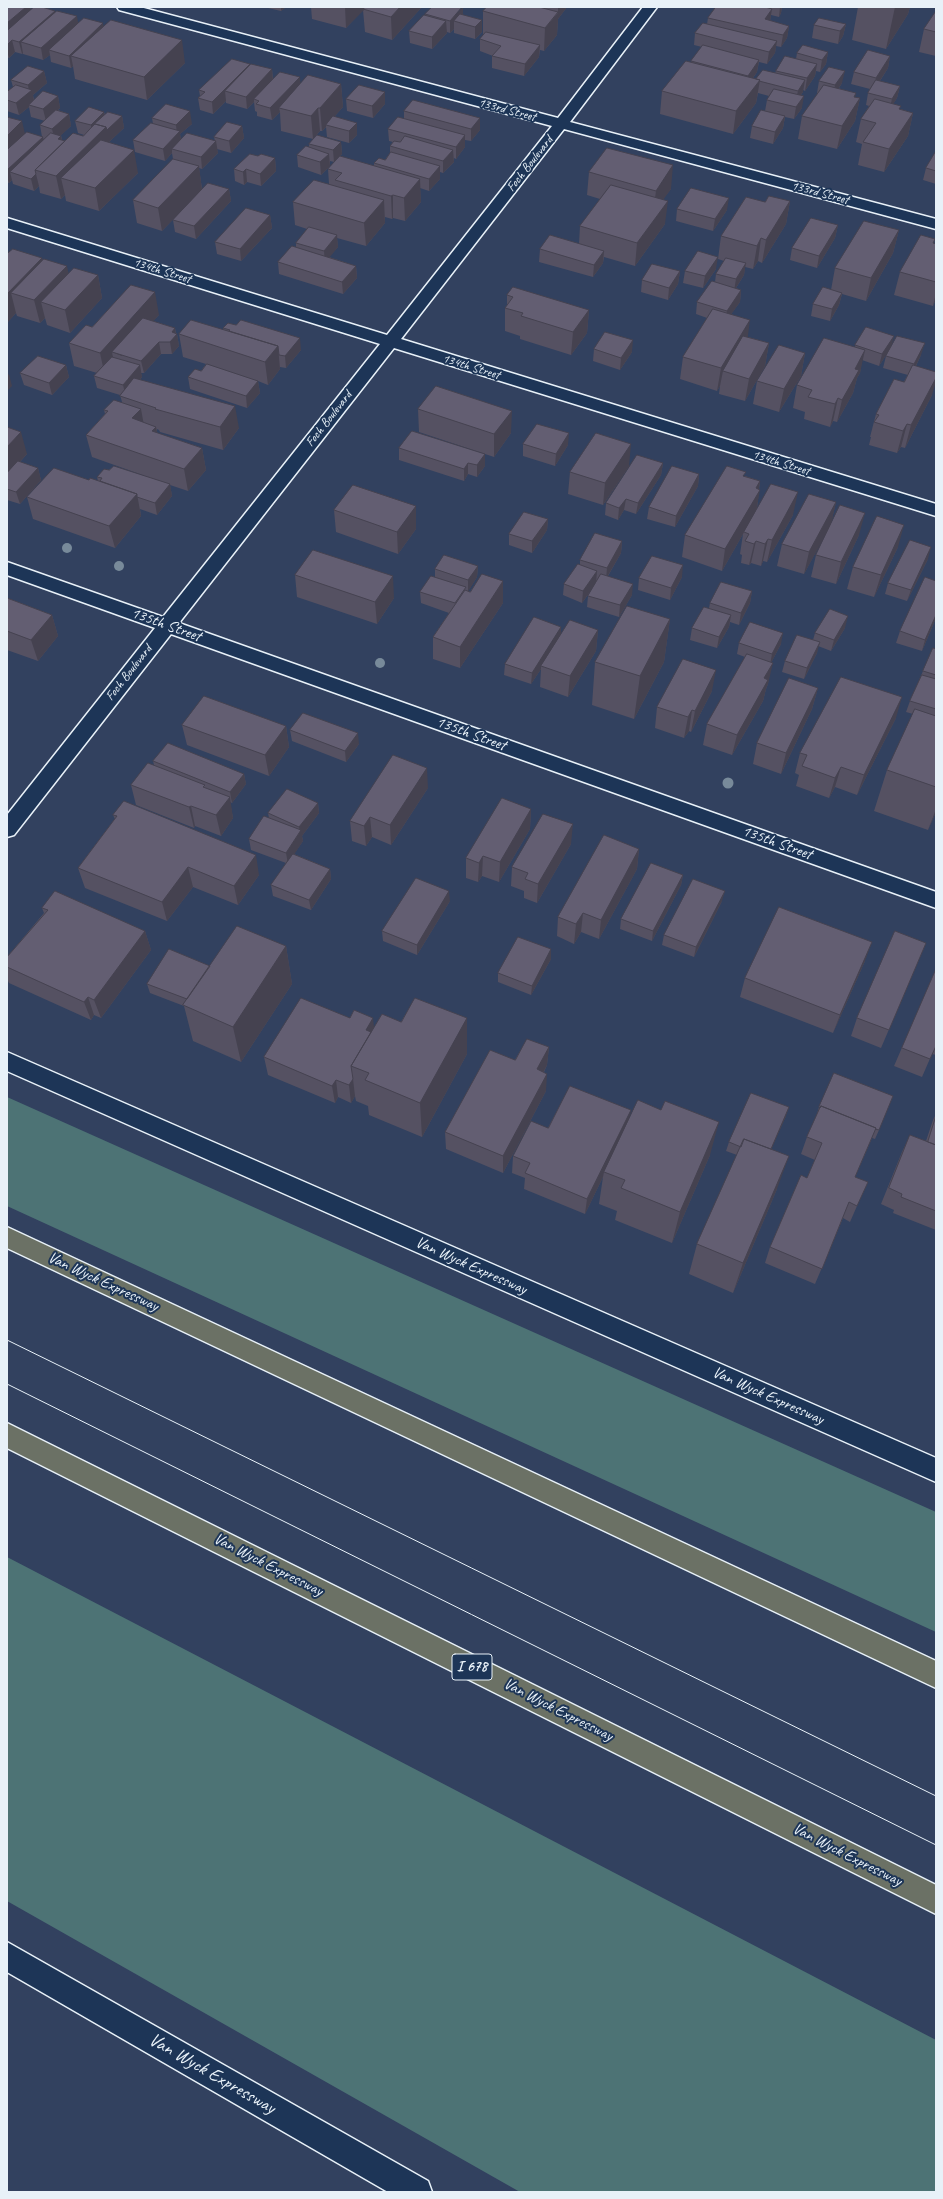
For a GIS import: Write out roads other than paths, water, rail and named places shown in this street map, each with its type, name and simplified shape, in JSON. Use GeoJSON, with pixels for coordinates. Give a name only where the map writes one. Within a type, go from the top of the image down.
{"type":"FeatureCollection","features":[{"type":"Feature","properties":{"kind":"highway","name":"Van Wyck Expressway"},"geometry":{"type":"LineString","coordinates":[[7,1237],[936,1675]]}},
{"type":"Feature","properties":{"kind":"highway","name":"Van Wyck Expressway"},"geometry":{"type":"LineString","coordinates":[[7,1435],[936,1900]]}},
{"type":"Feature","properties":{"kind":"highway"},"geometry":{"type":"LineString","coordinates":[[883,1650],[936,1670]]}},
{"type":"Feature","properties":{"kind":"street","name":"133rd Street"},"geometry":{"type":"LineString","coordinates":[[124,7],[936,224]]}},
{"type":"Feature","properties":{"kind":"street","name":"Foch Boulevard"},"geometry":{"type":"LineString","coordinates":[[7,829],[561,124],[650,7]]}},
{"type":"Feature","properties":{"kind":"street","name":"134th Street"},"geometry":{"type":"LineString","coordinates":[[7,223],[936,510]]}},
{"type":"Feature","properties":{"kind":"street","name":"135th Street"},"geometry":{"type":"LineString","coordinates":[[7,568],[936,900]]}},
{"type":"Feature","properties":{"kind":"street","name":"Van Wyck Expressway"},"geometry":{"type":"LineString","coordinates":[[7,1061],[936,1470]]}},
{"type":"Feature","properties":{"kind":"street","name":"Van Wyck Expressway"},"geometry":{"type":"LineString","coordinates":[[7,1956],[417,2192]]}},
{"type":"Feature","properties":{"kind":"tram line"},"geometry":{"type":"LineString","coordinates":[[7,1340],[936,1796]]}},
{"type":"Feature","properties":{"kind":"tram line"},"geometry":{"type":"LineString","coordinates":[[7,1384],[936,1845]]}}]}
